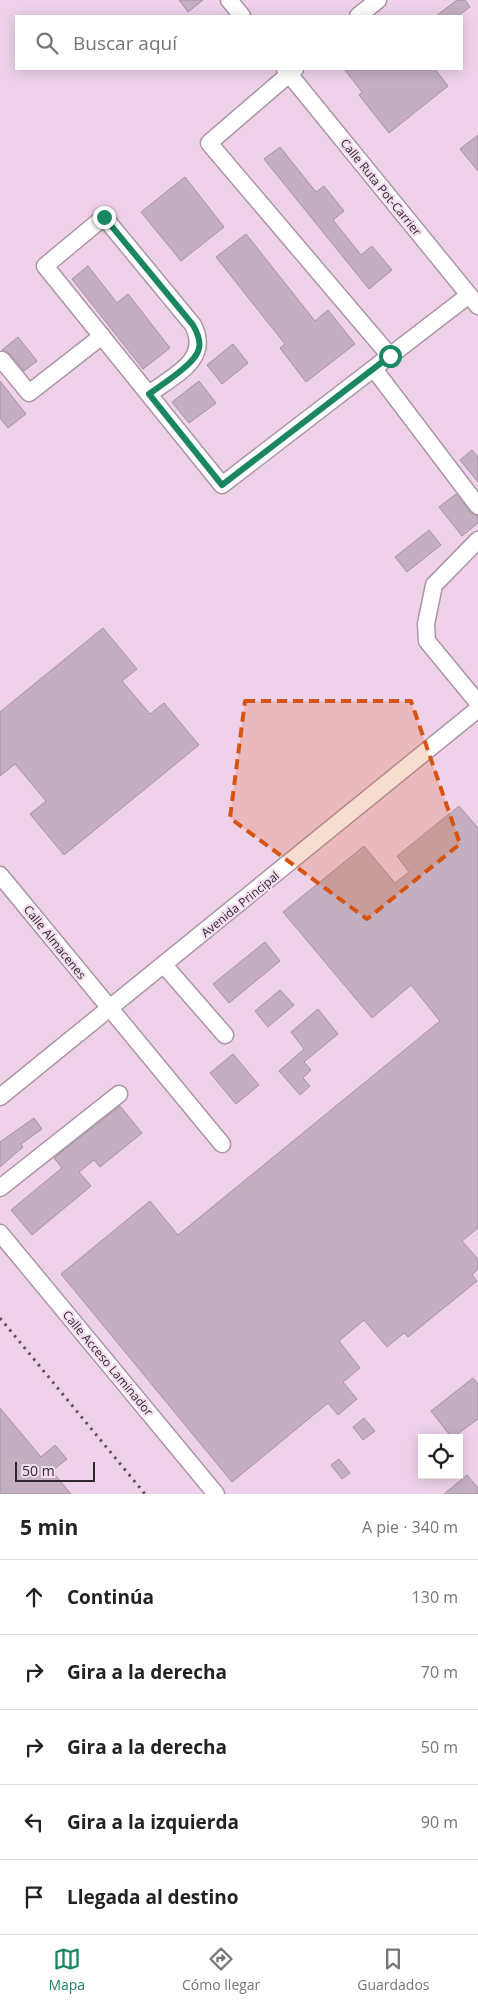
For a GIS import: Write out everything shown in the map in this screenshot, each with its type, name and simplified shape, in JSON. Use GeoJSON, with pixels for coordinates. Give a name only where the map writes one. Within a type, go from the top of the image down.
{"type":"FeatureCollection","features":[{"type":"Feature","properties":{"kind":"street"},"geometry":{"type":"LineString","coordinates":[[229,0],[241,15]]}},
{"type":"Feature","properties":{"kind":"street"},"geometry":{"type":"LineString","coordinates":[[359,15],[378,0]]}},
{"type":"Feature","properties":{"kind":"street"},"geometry":{"type":"LineString","coordinates":[[290,70],[209,143],[390,356]]}},
{"type":"Feature","properties":{"kind":"street","name":"Calle Ruta Pot-Carrier"},"geometry":{"type":"LineString","coordinates":[[290,70],[474,301]]}},
{"type":"Feature","properties":{"kind":"street"},"geometry":{"type":"LineString","coordinates":[[149,394],[195,359],[199,348],[198,335],[193,325],[104,217],[45,266],[222,485],[390,356],[474,301]]}},
{"type":"Feature","properties":{"kind":"street"},"geometry":{"type":"LineString","coordinates":[[2,360],[29,392],[102,336]]}},
{"type":"Feature","properties":{"kind":"street"},"geometry":{"type":"LineString","coordinates":[[374,369],[478,506]]}},
{"type":"Feature","properties":{"kind":"street"},"geometry":{"type":"LineString","coordinates":[[478,540],[434,584],[426,624],[427,641],[478,703]]}},
{"type":"Feature","properties":{"kind":"street","name":"Avenida Principal"},"geometry":{"type":"LineString","coordinates":[[0,1097],[478,709]]}},
{"type":"Feature","properties":{"kind":"street","name":"Calle Almacenes"},"geometry":{"type":"LineString","coordinates":[[0,875],[222,1144]]}},
{"type":"Feature","properties":{"kind":"street"},"geometry":{"type":"LineString","coordinates":[[164,965],[225,1036]]}},
{"type":"Feature","properties":{"kind":"street"},"geometry":{"type":"LineString","coordinates":[[0,1188],[119,1094]]}},
{"type":"Feature","properties":{"kind":"street","name":"Calle Acceso Laminador"},"geometry":{"type":"LineString","coordinates":[[0,1233],[216,1494]]}},
{"type":"Feature","properties":{"kind":"highlighted area"},"geometry":{"type":"Polygon","coordinates":[[[245,701],[411,701],[460,844],[367,919],[230,818],[245,701]]]}},
{"type":"Feature","properties":{"kind":"shaded area"},"geometry":{"type":"Polygon","coordinates":[[[0,0],[478,0],[478,1494],[0,1494],[0,0]]]}},
{"type":"Feature","properties":{"kind":"building"},"geometry":{"type":"Polygon","coordinates":[[[179,0],[203,0],[188,12],[179,0]]]}},
{"type":"Feature","properties":{"kind":"building"},"geometry":{"type":"Polygon","coordinates":[[[457,0],[465,0],[470,7],[459,15],[437,15],[457,0]]]}},
{"type":"Feature","properties":{"kind":"building"},"geometry":{"type":"Polygon","coordinates":[[[345,70],[436,70],[448,86],[389,133],[359,95],[362,92],[345,70]]]}},
{"type":"Feature","properties":{"kind":"building"},"geometry":{"type":"Polygon","coordinates":[[[478,135],[478,171],[460,149],[478,135]]]}},
{"type":"Feature","properties":{"kind":"building"},"geometry":{"type":"Polygon","coordinates":[[[280,147],[316,192],[324,186],[344,211],[333,220],[361,255],[372,246],[392,270],[369,289],[264,159],[280,147]]]}},
{"type":"Feature","properties":{"kind":"building"},"geometry":{"type":"Polygon","coordinates":[[[185,177],[224,227],[181,261],[141,212],[185,177]]]}},
{"type":"Feature","properties":{"kind":"building"},"geometry":{"type":"Polygon","coordinates":[[[246,234],[315,321],[328,310],[355,344],[306,382],[280,348],[285,344],[216,257],[246,234]]]}},
{"type":"Feature","properties":{"kind":"building"},"geometry":{"type":"Polygon","coordinates":[[[88,266],[117,303],[128,294],[170,348],[143,369],[72,279],[88,266]]]}},
{"type":"Feature","properties":{"kind":"building"},"geometry":{"type":"Polygon","coordinates":[[[18,337],[37,361],[24,371],[10,354],[2,350],[18,337]]]}},
{"type":"Feature","properties":{"kind":"building"},"geometry":{"type":"Polygon","coordinates":[[[233,344],[248,363],[222,384],[207,365],[233,344]]]}},
{"type":"Feature","properties":{"kind":"building"},"geometry":{"type":"Polygon","coordinates":[[[0,381],[26,414],[8,428],[0,418],[0,381]]]}},
{"type":"Feature","properties":{"kind":"building"},"geometry":{"type":"Polygon","coordinates":[[[199,381],[216,403],[189,423],[172,402],[199,381]]]}},
{"type":"Feature","properties":{"kind":"building"},"geometry":{"type":"Polygon","coordinates":[[[472,450],[478,457],[478,482],[460,460],[472,450]]]}},
{"type":"Feature","properties":{"kind":"building"},"geometry":{"type":"Polygon","coordinates":[[[456,494],[470,512],[478,516],[478,523],[462,536],[439,507],[456,494]]]}},
{"type":"Feature","properties":{"kind":"building"},"geometry":{"type":"Polygon","coordinates":[[[429,530],[441,545],[407,572],[395,557],[429,530]]]}},
{"type":"Feature","properties":{"kind":"building"},"geometry":{"type":"Polygon","coordinates":[[[103,628],[137,669],[122,681],[150,714],[164,703],[199,745],[64,855],[30,814],[46,801],[15,764],[0,776],[0,712],[103,628]]]}},
{"type":"Feature","properties":{"kind":"building"},"geometry":{"type":"Polygon","coordinates":[[[459,806],[478,828],[478,1228],[462,1241],[478,1259],[478,1269],[472,1275],[477,1281],[408,1337],[404,1333],[387,1347],[364,1320],[339,1341],[360,1368],[343,1382],[357,1399],[338,1415],[328,1403],[232,1482],[61,1274],[150,1201],[178,1235],[440,1021],[411,985],[372,1018],[283,912],[364,846],[395,883],[409,872],[397,856],[459,806]]]}},
{"type":"Feature","properties":{"kind":"building"},"geometry":{"type":"Polygon","coordinates":[[[265,942],[280,961],[229,1003],[213,984],[265,942]]]}},
{"type":"Feature","properties":{"kind":"building"},"geometry":{"type":"Polygon","coordinates":[[[280,990],[294,1005],[268,1027],[255,1011],[280,990]]]}},
{"type":"Feature","properties":{"kind":"building"},"geometry":{"type":"Polygon","coordinates":[[[318,1009],[338,1034],[304,1062],[311,1070],[303,1078],[310,1086],[300,1095],[279,1071],[304,1049],[291,1032],[318,1009]]]}},
{"type":"Feature","properties":{"kind":"building"},"geometry":{"type":"Polygon","coordinates":[[[233,1054],[259,1085],[236,1104],[210,1073],[233,1054]]]}},
{"type":"Feature","properties":{"kind":"building"},"geometry":{"type":"Polygon","coordinates":[[[120,1106],[142,1133],[100,1167],[94,1160],[79,1172],[91,1186],[32,1235],[11,1210],[62,1168],[54,1158],[120,1106]]]}},
{"type":"Feature","properties":{"kind":"building"},"geometry":{"type":"Polygon","coordinates":[[[34,1118],[42,1129],[21,1144],[23,1147],[0,1167],[0,1142],[34,1118]]]}},
{"type":"Feature","properties":{"kind":"building"},"geometry":{"type":"Polygon","coordinates":[[[473,1378],[478,1384],[478,1419],[457,1434],[449,1434],[431,1411],[473,1378]]]}},
{"type":"Feature","properties":{"kind":"building"},"geometry":{"type":"Polygon","coordinates":[[[0,1408],[41,1457],[55,1445],[67,1459],[52,1471],[71,1494],[0,1494],[0,1408]]]}},
{"type":"Feature","properties":{"kind":"building"},"geometry":{"type":"Polygon","coordinates":[[[364,1418],[375,1431],[363,1440],[353,1427],[364,1418]]]}},
{"type":"Feature","properties":{"kind":"building"},"geometry":{"type":"Polygon","coordinates":[[[339,1459],[350,1473],[342,1479],[331,1465],[339,1459]]]}},
{"type":"Feature","properties":{"kind":"building"},"geometry":{"type":"Polygon","coordinates":[[[467,1475],[478,1488],[478,1494],[444,1494],[463,1479],[467,1475]]]}},
{"type":"Feature","properties":{"kind":"railway"},"geometry":{"type":"LineString","coordinates":[[0,1318],[145,1494]]}},
{"type":"Feature","properties":{"kind":"route"},"geometry":{"type":"LineString","coordinates":[[104,217],[193,325],[198,335],[199,348],[195,359],[149,394],[222,485],[390,356]]}}]}
